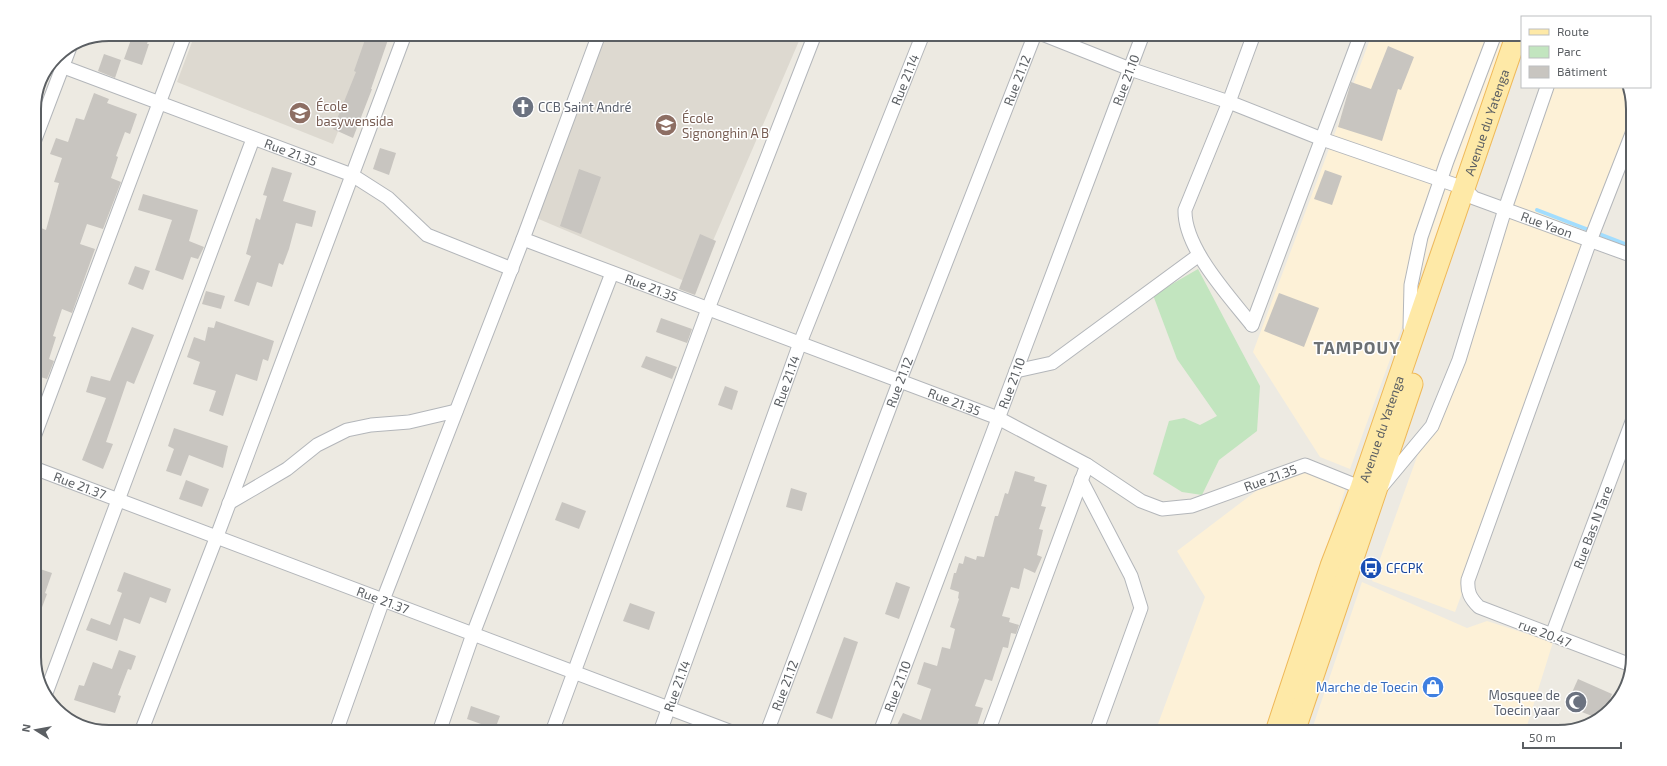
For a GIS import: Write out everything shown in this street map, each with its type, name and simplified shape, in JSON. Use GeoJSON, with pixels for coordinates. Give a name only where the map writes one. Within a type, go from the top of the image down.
{"type":"FeatureCollection","features":[{"type":"Feature","properties":{"kind":"main road","name":"Avenue du Yatenga"},"geometry":{"type":"LineString","coordinates":[[1278,725],[1331,566],[1368,491],[1469,193],[1515,41]]}},
{"type":"Feature","properties":{"kind":"main road","name":"Avenue du Yatenga"},"geometry":{"type":"LineString","coordinates":[[1296,725],[1368,491],[1409,348],[1521,63]]}},
{"type":"Feature","properties":{"kind":"street"},"geometry":{"type":"LineString","coordinates":[[41,417],[182,41]]}},
{"type":"Feature","properties":{"kind":"street"},"geometry":{"type":"LineString","coordinates":[[144,725],[217,536],[402,41]]}},
{"type":"Feature","properties":{"kind":"street"},"geometry":{"type":"LineString","coordinates":[[338,725],[383,600],[512,269],[596,41]]}},
{"type":"Feature","properties":{"kind":"street"},"geometry":{"type":"LineString","coordinates":[[555,725],[708,309],[812,41]]}},
{"type":"Feature","properties":{"kind":"street","name":"Rue 21.14"},"geometry":{"type":"LineString","coordinates":[[663,725],[800,343],[920,41]]}},
{"type":"Feature","properties":{"kind":"street","name":"Rue 21.12"},"geometry":{"type":"LineString","coordinates":[[770,725],[900,380],[1032,41]]}},
{"type":"Feature","properties":{"kind":"street","name":"Rue Yaon"},"geometry":{"type":"LineString","coordinates":[[1060,41],[1130,69],[1229,102],[1322,139],[1441,180],[1505,209],[1626,254]]}},
{"type":"Feature","properties":{"kind":"street","name":"Rue 21.10"},"geometry":{"type":"LineString","coordinates":[[883,725],[1140,41]]}},
{"type":"Feature","properties":{"kind":"street"},"geometry":{"type":"LineString","coordinates":[[1251,41],[1229,102],[1185,210],[1185,220],[1199,255],[1252,325],[1358,41]]}},
{"type":"Feature","properties":{"kind":"street"},"geometry":{"type":"LineString","coordinates":[[1409,348],[1411,285],[1421,238],[1492,41]]}},
{"type":"Feature","properties":{"kind":"street"},"geometry":{"type":"LineString","coordinates":[[41,120],[58,65]]}},
{"type":"Feature","properties":{"kind":"street","name":"Rue 21.35"},"geometry":{"type":"LineString","coordinates":[[58,65],[352,175],[388,198],[427,235],[512,269]]}},
{"type":"Feature","properties":{"kind":"street"},"geometry":{"type":"LineString","coordinates":[[1368,491],[1432,426],[1459,360],[1505,209],[1547,88]]}},
{"type":"Feature","properties":{"kind":"street"},"geometry":{"type":"LineString","coordinates":[[48,687],[120,499],[253,139]]}},
{"type":"Feature","properties":{"kind":"street"},"geometry":{"type":"LineString","coordinates":[[1590,241],[1626,149]]}},
{"type":"Feature","properties":{"kind":"street","name":"Rue 21.35"},"geometry":{"type":"LineString","coordinates":[[523,239],[998,418],[1086,465],[1141,501],[1162,509],[1192,506],[1305,465],[1368,491]]}},
{"type":"Feature","properties":{"kind":"street","name":"rue 20.47"},"geometry":{"type":"LineString","coordinates":[[1590,241],[1468,580],[1467,590],[1471,599],[1479,607],[1626,663]]}},
{"type":"Feature","properties":{"kind":"street"},"geometry":{"type":"LineString","coordinates":[[1016,372],[1052,363],[1199,255]]}},
{"type":"Feature","properties":{"kind":"street"},"geometry":{"type":"LineString","coordinates":[[440,725],[473,634],[612,273]]}},
{"type":"Feature","properties":{"kind":"street"},"geometry":{"type":"LineString","coordinates":[[229,503],[288,469],[317,445],[347,430],[371,424],[409,422],[456,411]]}},
{"type":"Feature","properties":{"kind":"street","name":"Rue Bas N Tare"},"geometry":{"type":"LineString","coordinates":[[1552,636],[1626,438]]}},
{"type":"Feature","properties":{"kind":"street"},"geometry":{"type":"LineString","coordinates":[[991,725],[1086,465]]}},
{"type":"Feature","properties":{"kind":"street","name":"Rue 21.37"},"geometry":{"type":"LineString","coordinates":[[41,471],[120,499],[714,725]]}},
{"type":"Feature","properties":{"kind":"street"},"geometry":{"type":"LineString","coordinates":[[1081,480],[1131,576],[1141,608],[1099,725]]}},
{"type":"Feature","properties":{"kind":"shaded area","name":"École basywensida"},"geometry":{"type":"Polygon","coordinates":[[[192,41],[374,41],[333,144],[177,82],[192,41]]]}},
{"type":"Feature","properties":{"kind":"shaded area","name":"École Signonghin A B"},"geometry":{"type":"Polygon","coordinates":[[[602,41],[799,41],[694,285],[534,217],[602,41]]]}},
{"type":"Feature","properties":{"kind":"shaded area"},"geometry":{"type":"Polygon","coordinates":[[[1369,41],[1506,41],[1350,469],[1320,457],[1253,352],[1369,41]]]}},
{"type":"Feature","properties":{"kind":"shaded area"},"geometry":{"type":"Polygon","coordinates":[[[1551,88],[1623,88],[1626,105],[1626,151],[1455,612],[1372,581],[1551,88]]]}},
{"type":"Feature","properties":{"kind":"shaded area"},"geometry":{"type":"Polygon","coordinates":[[[1305,469],[1346,487],[1269,725],[1158,725],[1205,597],[1177,551],[1272,479],[1305,469]]]}},
{"type":"Feature","properties":{"kind":"shaded area","name":"Marche de Toecin"},"geometry":{"type":"Polygon","coordinates":[[[1362,582],[1467,628],[1487,621],[1553,642],[1527,725],[1313,725],[1362,582]]]}},
{"type":"Feature","properties":{"kind":"green space"},"geometry":{"type":"Polygon","coordinates":[[[1198,269],[1260,386],[1257,431],[1219,460],[1202,495],[1182,492],[1153,474],[1169,421],[1184,418],[1200,425],[1217,416],[1177,359],[1153,295],[1198,269]]]}},
{"type":"Feature","properties":{"kind":"building"},"geometry":{"type":"Polygon","coordinates":[[[130,41],[148,41],[147,44],[149,44],[142,65],[124,59],[130,41]]]}},
{"type":"Feature","properties":{"kind":"building"},"geometry":{"type":"Polygon","coordinates":[[[365,41],[388,41],[372,89],[353,138],[333,129],[356,72],[354,71],[365,41]]]}},
{"type":"Feature","properties":{"kind":"building"},"geometry":{"type":"Polygon","coordinates":[[[1388,46],[1414,57],[1401,90],[1398,89],[1382,141],[1338,127],[1351,82],[1371,89],[1388,46]]]}},
{"type":"Feature","properties":{"kind":"building"},"geometry":{"type":"Polygon","coordinates":[[[104,54],[121,60],[115,78],[98,71],[104,54]]]}},
{"type":"Feature","properties":{"kind":"building"},"geometry":{"type":"Polygon","coordinates":[[[94,93],[109,99],[107,103],[137,114],[130,134],[125,132],[116,156],[118,157],[111,178],[121,182],[103,229],[87,224],[80,244],[95,249],[72,313],[62,309],[53,336],[56,337],[49,359],[54,361],[47,379],[41,377],[41,228],[46,230],[59,183],[54,182],[62,158],[50,154],[56,138],[68,142],[76,118],[84,120],[94,93]]]}},
{"type":"Feature","properties":{"kind":"building"},"geometry":{"type":"Polygon","coordinates":[[[380,148],[396,153],[389,175],[373,169],[380,148]]]}},
{"type":"Feature","properties":{"kind":"building"},"geometry":{"type":"Polygon","coordinates":[[[272,167],[292,173],[283,201],[316,211],[312,227],[296,223],[283,265],[279,263],[272,287],[257,282],[249,306],[234,301],[251,256],[246,254],[256,218],[260,220],[267,196],[263,195],[272,167]]]}},
{"type":"Feature","properties":{"kind":"building"},"geometry":{"type":"Polygon","coordinates":[[[579,169],[601,177],[581,234],[560,226],[579,169]]]}},
{"type":"Feature","properties":{"kind":"building"},"geometry":{"type":"Polygon","coordinates":[[[1325,170],[1342,176],[1332,205],[1314,199],[1325,170]]]}},
{"type":"Feature","properties":{"kind":"building"},"geometry":{"type":"Polygon","coordinates":[[[143,194],[198,210],[189,241],[204,247],[198,259],[191,257],[183,280],[155,270],[172,220],[138,210],[143,194]]]}},
{"type":"Feature","properties":{"kind":"building"},"geometry":{"type":"Polygon","coordinates":[[[700,234],[716,241],[695,295],[679,289],[700,234]]]}},
{"type":"Feature","properties":{"kind":"building"},"geometry":{"type":"Polygon","coordinates":[[[135,266],[150,271],[143,290],[128,284],[135,266]]]}},
{"type":"Feature","properties":{"kind":"building"},"geometry":{"type":"Polygon","coordinates":[[[206,291],[225,296],[221,309],[202,304],[206,291]]]}},
{"type":"Feature","properties":{"kind":"building"},"geometry":{"type":"Polygon","coordinates":[[[1279,293],[1319,308],[1304,347],[1264,331],[1279,293]]]}},
{"type":"Feature","properties":{"kind":"building"},"geometry":{"type":"Polygon","coordinates":[[[661,318],[692,329],[687,343],[656,332],[661,318]]]}},
{"type":"Feature","properties":{"kind":"building"},"geometry":{"type":"Polygon","coordinates":[[[216,321],[274,341],[268,361],[263,359],[257,381],[236,374],[223,416],[209,411],[216,391],[193,384],[200,362],[187,357],[194,337],[205,341],[208,327],[214,328],[216,321]]]}},
{"type":"Feature","properties":{"kind":"building"},"geometry":{"type":"Polygon","coordinates":[[[132,327],[154,335],[134,384],[127,381],[106,442],[113,444],[103,469],[82,460],[106,398],[86,392],[91,376],[110,381],[132,327]]]}},
{"type":"Feature","properties":{"kind":"building"},"geometry":{"type":"Polygon","coordinates":[[[646,356],[677,367],[672,379],[641,367],[646,356]]]}},
{"type":"Feature","properties":{"kind":"building"},"geometry":{"type":"Polygon","coordinates":[[[725,386],[738,391],[732,410],[718,405],[725,386]]]}},
{"type":"Feature","properties":{"kind":"building"},"geometry":{"type":"Polygon","coordinates":[[[174,428],[228,446],[223,468],[189,455],[181,476],[166,471],[174,449],[168,446],[174,428]]]}},
{"type":"Feature","properties":{"kind":"building"},"geometry":{"type":"Polygon","coordinates":[[[1015,471],[1035,477],[1034,481],[1047,485],[1041,506],[1046,507],[1039,529],[1043,530],[1037,555],[1042,557],[1035,573],[1024,568],[1019,589],[1011,587],[1002,616],[1010,618],[1009,622],[1019,625],[1016,634],[1011,633],[1008,648],[1003,647],[992,681],[985,679],[975,706],[983,708],[977,725],[897,725],[903,713],[921,720],[931,689],[917,684],[924,662],[937,666],[942,647],[950,649],[955,629],[950,627],[959,599],[959,592],[950,589],[954,573],[956,573],[959,563],[963,564],[965,556],[976,560],[977,556],[984,557],[995,516],[998,516],[1005,493],[1008,494],[1015,471]]]}},
{"type":"Feature","properties":{"kind":"building"},"geometry":{"type":"Polygon","coordinates":[[[186,480],[209,489],[202,507],[179,499],[186,480]]]}},
{"type":"Feature","properties":{"kind":"building"},"geometry":{"type":"Polygon","coordinates":[[[791,488],[807,493],[802,511],[786,507],[791,488]]]}},
{"type":"Feature","properties":{"kind":"building"},"geometry":{"type":"Polygon","coordinates":[[[562,502],[586,511],[579,529],[555,520],[562,502]]]}},
{"type":"Feature","properties":{"kind":"building"},"geometry":{"type":"Polygon","coordinates":[[[41,569],[52,573],[45,593],[47,594],[41,610],[41,569]]]}},
{"type":"Feature","properties":{"kind":"building"},"geometry":{"type":"Polygon","coordinates":[[[124,572],[171,589],[166,603],[150,597],[140,624],[124,618],[117,641],[86,630],[91,618],[110,625],[122,593],[117,591],[124,572]]]}},
{"type":"Feature","properties":{"kind":"building"},"geometry":{"type":"Polygon","coordinates":[[[896,582],[910,587],[899,619],[885,614],[896,582]]]}},
{"type":"Feature","properties":{"kind":"building"},"geometry":{"type":"Polygon","coordinates":[[[630,603],[655,612],[649,630],[623,621],[630,603]]]}},
{"type":"Feature","properties":{"kind":"building"},"geometry":{"type":"Polygon","coordinates":[[[844,637],[858,642],[832,719],[816,713],[844,637]]]}},
{"type":"Feature","properties":{"kind":"building"},"geometry":{"type":"Polygon","coordinates":[[[119,650],[136,656],[131,670],[128,669],[118,695],[121,696],[115,713],[74,700],[79,685],[84,686],[93,662],[112,669],[119,650]]]}},
{"type":"Feature","properties":{"kind":"building"},"geometry":{"type":"Polygon","coordinates":[[[1578,679],[1612,694],[1609,701],[1603,708],[1592,716],[1566,706],[1578,679]]]}},
{"type":"Feature","properties":{"kind":"building"},"geometry":{"type":"Polygon","coordinates":[[[471,706],[500,716],[497,725],[484,725],[467,719],[471,706]]]}},
{"type":"Feature","properties":{"kind":"waterway"},"geometry":{"type":"LineString","coordinates":[[1537,210],[1626,244]]}},
{"type":"Feature","properties":{"kind":"place","name":"CCB Saint André"},"geometry":{"type":"Point","coordinates":[523,107]}},
{"type":"Feature","properties":{"kind":"place","name":"École basywensida"},"geometry":{"type":"Point","coordinates":[300,113]}},
{"type":"Feature","properties":{"kind":"place","name":"École Signonghin A B"},"geometry":{"type":"Point","coordinates":[666,125]}},
{"type":"Feature","properties":{"kind":"place","name":"CFCPK"},"geometry":{"type":"Point","coordinates":[1371,568]}},
{"type":"Feature","properties":{"kind":"place","name":"Marche de Toecin"},"geometry":{"type":"Point","coordinates":[1433,687]}},
{"type":"Feature","properties":{"kind":"place","name":"Mosquee de Toecin yaar"},"geometry":{"type":"Point","coordinates":[1576,702]}},
{"type":"Feature","properties":{"kind":"district","name":"TAMPOUY"},"geometry":{"type":"Point","coordinates":[1357,347]}}]}
